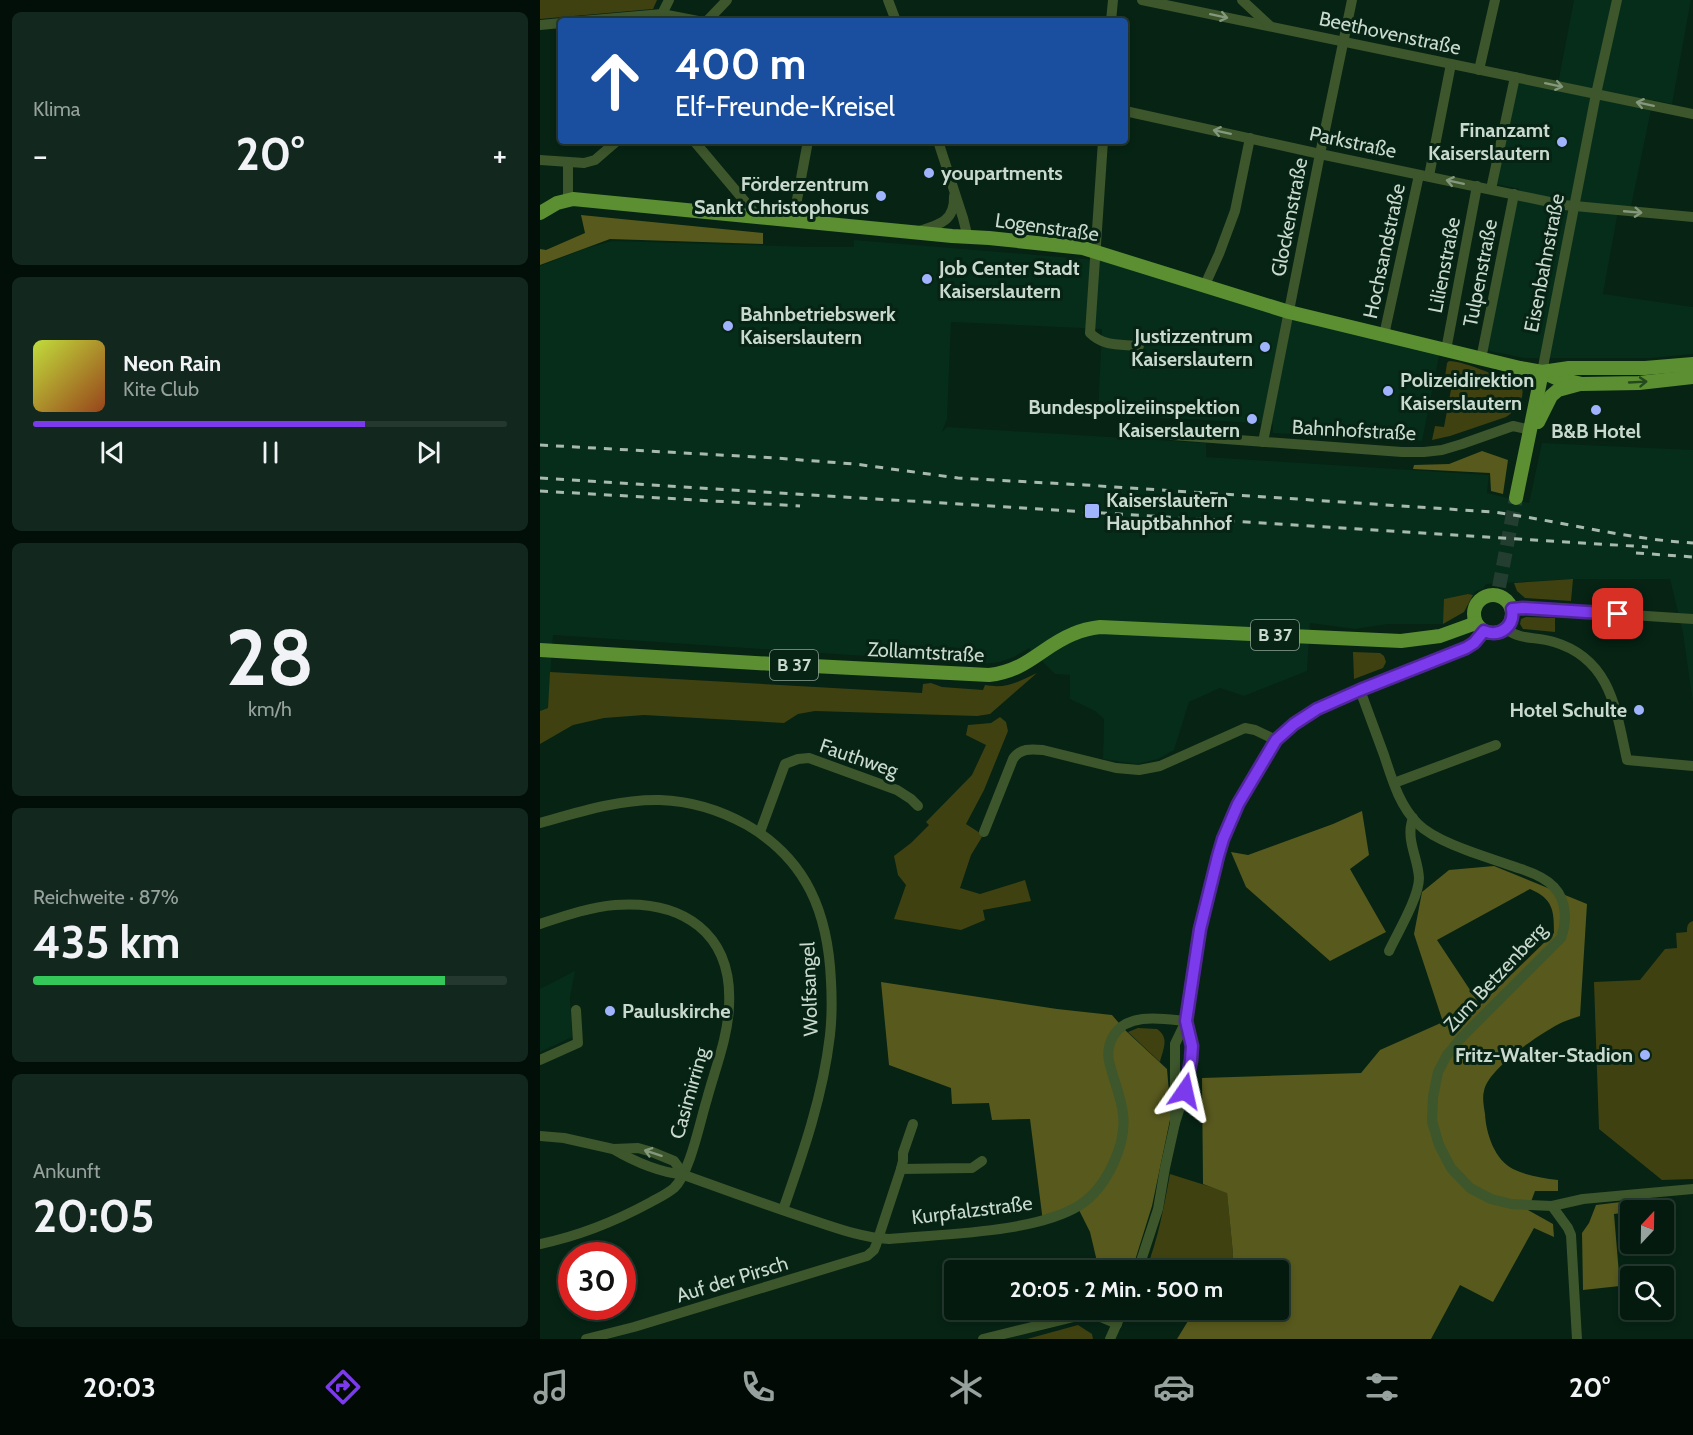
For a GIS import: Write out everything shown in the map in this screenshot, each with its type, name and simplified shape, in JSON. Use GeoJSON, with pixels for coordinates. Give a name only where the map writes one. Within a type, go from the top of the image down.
{"type":"FeatureCollection","features":[{"type":"Feature","properties":{"kind":"main road","name":"Logenstraße"},"geometry":{"type":"LineString","coordinates":[[568,200],[1069,246],[1096,252],[1289,312],[1542,372]]}},
{"type":"Feature","properties":{"kind":"main road"},"geometry":{"type":"LineString","coordinates":[[540,213],[556,203],[568,200]]}},
{"type":"Feature","properties":{"kind":"main road"},"geometry":{"type":"LineString","coordinates":[[1542,372],[1569,368],[1645,368],[1693,364]]}},
{"type":"Feature","properties":{"kind":"main road"},"geometry":{"type":"LineString","coordinates":[[1542,372],[1582,384]]}},
{"type":"Feature","properties":{"kind":"main road","name":"Eisenbahnstraße"},"geometry":{"type":"LineString","coordinates":[[1516,498],[1542,372]]}},
{"type":"Feature","properties":{"kind":"main road"},"geometry":{"type":"LineString","coordinates":[[1531,430],[1541,420],[1546,404],[1558,390],[1582,384],[1693,377]]}},
{"type":"Feature","properties":{"kind":"main road"},"geometry":{"type":"LineString","coordinates":[[1498,591],[1512,609],[1512,618],[1506,629],[1492,634],[1480,627],[1474,612],[1478,602],[1498,591]]}},
{"type":"Feature","properties":{"kind":"main road","name":"Zollamtstraße"},"geometry":{"type":"LineString","coordinates":[[540,650],[988,675],[1007,671],[1026,663],[1073,634],[1100,627],[1401,641],[1440,636],[1480,627]]}},
{"type":"Feature","properties":{"kind":"street"},"geometry":{"type":"LineString","coordinates":[[642,18],[662,17],[669,0]]}},
{"type":"Feature","properties":{"kind":"street"},"geometry":{"type":"LineString","coordinates":[[710,18],[727,0]]}},
{"type":"Feature","properties":{"kind":"street"},"geometry":{"type":"LineString","coordinates":[[888,0],[895,18]]}},
{"type":"Feature","properties":{"kind":"street"},"geometry":{"type":"LineString","coordinates":[[1111,18],[1113,0]]}},
{"type":"Feature","properties":{"kind":"street","name":"Beethovenstraße"},"geometry":{"type":"LineString","coordinates":[[1142,0],[1693,114]]}},
{"type":"Feature","properties":{"kind":"street"},"geometry":{"type":"LineString","coordinates":[[1242,0],[1271,27]]}},
{"type":"Feature","properties":{"kind":"street","name":"Glockenstraße"},"geometry":{"type":"LineString","coordinates":[[1263,442],[1352,0]]}},
{"type":"Feature","properties":{"kind":"street"},"geometry":{"type":"LineString","coordinates":[[1479,70],[1495,0]]}},
{"type":"Feature","properties":{"kind":"street","name":"Eisenbahnstraße"},"geometry":{"type":"LineString","coordinates":[[1542,372],[1596,94],[1617,0]]}},
{"type":"Feature","properties":{"kind":"street"},"geometry":{"type":"LineString","coordinates":[[540,25],[558,23]]}},
{"type":"Feature","properties":{"kind":"street","name":"Hochsandstraße"},"geometry":{"type":"LineString","coordinates":[[1384,335],[1451,64]]}},
{"type":"Feature","properties":{"kind":"street"},"geometry":{"type":"LineString","coordinates":[[1491,189],[1515,77]]}},
{"type":"Feature","properties":{"kind":"street","name":"Parkstraße"},"geometry":{"type":"LineString","coordinates":[[1128,112],[1574,206],[1693,217]]}},
{"type":"Feature","properties":{"kind":"street"},"geometry":{"type":"LineString","coordinates":[[1204,287],[1235,211],[1250,138]]}},
{"type":"Feature","properties":{"kind":"street"},"geometry":{"type":"LineString","coordinates":[[540,160],[584,163],[595,160],[614,144]]}},
{"type":"Feature","properties":{"kind":"street"},"geometry":{"type":"LineString","coordinates":[[696,144],[758,218]]}},
{"type":"Feature","properties":{"kind":"street"},"geometry":{"type":"LineString","coordinates":[[793,221],[807,144]]}},
{"type":"Feature","properties":{"kind":"street"},"geometry":{"type":"LineString","coordinates":[[939,144],[968,238]]}},
{"type":"Feature","properties":{"kind":"street"},"geometry":{"type":"LineString","coordinates":[[1103,144],[1090,333],[1097,340],[1105,343],[1139,346]]}},
{"type":"Feature","properties":{"kind":"street"},"geometry":{"type":"LineString","coordinates":[[568,162],[568,200]]}},
{"type":"Feature","properties":{"kind":"street"},"geometry":{"type":"LineString","coordinates":[[914,232],[948,219],[954,205],[953,186]]}},
{"type":"Feature","properties":{"kind":"street","name":"Lilienstraße"},"geometry":{"type":"LineString","coordinates":[[1446,350],[1478,186]]}},
{"type":"Feature","properties":{"kind":"street","name":"Tulpenstraße"},"geometry":{"type":"LineString","coordinates":[[1481,359],[1514,194]]}},
{"type":"Feature","properties":{"kind":"street","name":"Bahnhofstraße"},"geometry":{"type":"LineString","coordinates":[[1172,435],[1424,452],[1462,444],[1513,426],[1531,430]]}},
{"type":"Feature","properties":{"kind":"street"},"geometry":{"type":"LineString","coordinates":[[1512,609],[1693,619]]}},
{"type":"Feature","properties":{"kind":"street"},"geometry":{"type":"LineString","coordinates":[[1176,1123],[1175,1044],[1186,1021],[1200,929],[1223,839],[1247,788],[1276,740],[1305,715],[1360,690],[1466,648],[1474,643],[1480,627]]}},
{"type":"Feature","properties":{"kind":"street"},"geometry":{"type":"LineString","coordinates":[[1506,629],[1515,635],[1557,642],[1577,652],[1591,663],[1609,689],[1627,760],[1693,766]]}},
{"type":"Feature","properties":{"kind":"street","name":"Zum Betzenberg"},"geometry":{"type":"LineString","coordinates":[[1360,690],[1399,797],[1413,818],[1429,833],[1440,839],[1545,879],[1555,887],[1564,906],[1565,920],[1561,938],[1463,1036],[1447,1055],[1438,1072],[1433,1097],[1432,1121],[1438,1145],[1451,1168],[1470,1188],[1491,1199],[1511,1204],[1552,1206],[1583,1199],[1693,1189]]}},
{"type":"Feature","properties":{"kind":"street"},"geometry":{"type":"LineString","coordinates":[[984,832],[1013,759],[1021,751],[1031,748],[1116,768],[1139,770],[1160,766],[1245,728],[1276,740]]}},
{"type":"Feature","properties":{"kind":"street"},"geometry":{"type":"LineString","coordinates":[[1394,783],[1496,745]]}},
{"type":"Feature","properties":{"kind":"street","name":"Fauthweg"},"geometry":{"type":"LineString","coordinates":[[760,832],[785,764],[798,759],[809,758],[897,790],[911,799],[918,807]]}},
{"type":"Feature","properties":{"kind":"street","name":"Wolfsangel"},"geometry":{"type":"LineString","coordinates":[[540,823],[616,804],[659,800],[694,804],[718,811],[760,832],[785,853],[809,885],[822,918],[826,937],[830,972],[830,1033],[823,1084],[804,1150],[783,1210]]}},
{"type":"Feature","properties":{"kind":"street"},"geometry":{"type":"LineString","coordinates":[[1389,951],[1412,902],[1418,882],[1409,830],[1413,818]]}},
{"type":"Feature","properties":{"kind":"street","name":"Casimirring"},"geometry":{"type":"LineString","coordinates":[[540,924],[578,912],[613,905],[645,905],[675,911],[686,917],[705,932],[721,954],[728,975],[728,1019],[684,1175]]}},
{"type":"Feature","properties":{"kind":"street"},"geometry":{"type":"LineString","coordinates":[[540,1060],[578,1043],[576,1010]]}},
{"type":"Feature","properties":{"kind":"street","name":"Kurpfalzstraße"},"geometry":{"type":"LineString","coordinates":[[540,1136],[564,1138],[613,1149],[634,1161],[668,1173],[684,1175],[829,1225],[878,1238],[889,1239],[1000,1229],[1062,1214],[1081,1204],[1095,1191],[1111,1170],[1123,1128],[1123,1114],[1108,1048],[1116,1031],[1123,1025],[1141,1019],[1186,1021]]}},
{"type":"Feature","properties":{"kind":"street"},"geometry":{"type":"LineString","coordinates":[[1141,1260],[1158,1209],[1191,1060],[1192,1046],[1186,1021]]}},
{"type":"Feature","properties":{"kind":"street"},"geometry":{"type":"LineString","coordinates":[[878,1238],[913,1124]]}},
{"type":"Feature","properties":{"kind":"street"},"geometry":{"type":"LineString","coordinates":[[900,1169],[972,1168],[982,1161]]}},
{"type":"Feature","properties":{"kind":"street"},"geometry":{"type":"LineString","coordinates":[[540,1244],[579,1234],[642,1207],[675,1187],[684,1175]]}},
{"type":"Feature","properties":{"kind":"street"},"geometry":{"type":"LineString","coordinates":[[1552,1206],[1568,1228],[1570,1235],[1577,1339]]}},
{"type":"Feature","properties":{"kind":"street","name":"Auf der Pirsch"},"geometry":{"type":"LineString","coordinates":[[586,1339],[634,1328],[867,1256],[874,1250],[878,1238]]}},
{"type":"Feature","properties":{"kind":"street"},"geometry":{"type":"LineString","coordinates":[[982,1339],[1086,1314],[1117,1324]]}},
{"type":"Feature","properties":{"kind":"street"},"geometry":{"type":"LineString","coordinates":[[1110,1339],[1119,1320]]}},
{"type":"Feature","properties":{"kind":"shaded area"},"geometry":{"type":"Polygon","coordinates":[[[540,0],[657,0],[653,9],[540,19],[540,0]]]}},
{"type":"Feature","properties":{"kind":"shaded area"},"geometry":{"type":"Polygon","coordinates":[[[1574,0],[1691,0],[1672,104],[1653,100],[1631,207],[1619,206],[1603,294],[1693,307],[1693,354],[1651,358],[1524,358],[1485,350],[1519,189],[1496,184],[1517,81],[1557,89],[1574,0]]]}},
{"type":"Feature","properties":{"kind":"shaded area"},"geometry":{"type":"Polygon","coordinates":[[[581,215],[763,233],[763,244],[610,239],[540,265],[540,249],[546,250],[585,233],[581,215]]]}},
{"type":"Feature","properties":{"kind":"shaded area"},"geometry":{"type":"Polygon","coordinates":[[[854,240],[1109,261],[1440,351],[1422,441],[1273,433],[1273,424],[1098,414],[1102,329],[951,322],[947,419],[942,432],[947,427],[1206,443],[1206,457],[1489,475],[1487,493],[1529,503],[1542,443],[1693,450],[1693,703],[1683,633],[1670,579],[1573,579],[1486,584],[1483,589],[1476,591],[1473,595],[1445,599],[1443,624],[1388,624],[1355,629],[1310,623],[1307,671],[1244,696],[1220,688],[1189,702],[1174,750],[1158,759],[1137,764],[1103,759],[1104,719],[1095,711],[1070,699],[1070,675],[1055,674],[1029,648],[1000,662],[983,664],[553,635],[548,708],[540,711],[540,266],[612,241],[854,247],[854,240]]]}},
{"type":"Feature","properties":{"kind":"shaded area"},"geometry":{"type":"Polygon","coordinates":[[[1449,361],[1514,379],[1522,388],[1523,394],[1519,405],[1506,417],[1432,440],[1435,426],[1444,427],[1453,379],[1445,377],[1449,361]]]}},
{"type":"Feature","properties":{"kind":"shaded area"},"geometry":{"type":"Polygon","coordinates":[[[1482,451],[1508,460],[1503,494],[1491,491],[1490,473],[1413,469],[1414,465],[1449,464],[1482,451]]]}},
{"type":"Feature","properties":{"kind":"shaded area"},"geometry":{"type":"Polygon","coordinates":[[[1573,579],[1571,601],[1525,598],[1517,591],[1514,583],[1573,579]]]}},
{"type":"Feature","properties":{"kind":"shaded area"},"geometry":{"type":"Polygon","coordinates":[[[1473,595],[1464,612],[1443,624],[1444,599],[1473,595]]]}},
{"type":"Feature","properties":{"kind":"shaded area"},"geometry":{"type":"Polygon","coordinates":[[[1526,617],[1555,618],[1555,632],[1523,629],[1520,624],[1521,619],[1526,617]]]}},
{"type":"Feature","properties":{"kind":"shaded area"},"geometry":{"type":"Polygon","coordinates":[[[1353,652],[1380,653],[1386,662],[1383,668],[1354,679],[1353,652]]]}},
{"type":"Feature","properties":{"kind":"shaded area"},"geometry":{"type":"Polygon","coordinates":[[[550,672],[922,693],[923,684],[983,690],[985,685],[1006,685],[1037,673],[990,714],[977,716],[815,711],[798,714],[784,723],[644,715],[604,718],[573,725],[540,744],[540,711],[548,708],[550,672]]]}},
{"type":"Feature","properties":{"kind":"shaded area"},"geometry":{"type":"Polygon","coordinates":[[[1000,717],[1006,722],[1008,731],[984,790],[966,824],[980,833],[982,837],[971,855],[960,888],[980,894],[1025,880],[1031,901],[983,910],[985,920],[961,930],[894,919],[906,885],[898,875],[894,856],[929,825],[926,822],[972,775],[986,745],[966,735],[968,725],[991,723],[1000,717]]]}},
{"type":"Feature","properties":{"kind":"shaded area"},"geometry":{"type":"Polygon","coordinates":[[[1362,811],[1369,855],[1350,869],[1386,932],[1330,961],[1246,887],[1231,852],[1248,855],[1362,811]]]}},
{"type":"Feature","properties":{"kind":"shaded area"},"geometry":{"type":"Polygon","coordinates":[[[1494,866],[1587,904],[1580,1016],[1554,1027],[1517,1052],[1495,1072],[1483,1094],[1487,1130],[1496,1153],[1501,1159],[1513,1169],[1558,1180],[1558,1191],[1535,1191],[1528,1210],[1553,1224],[1554,1237],[1534,1228],[1493,1302],[1460,1285],[1431,1339],[1177,1339],[1190,1320],[1289,1320],[1289,1260],[1233,1260],[1227,1193],[1203,1184],[1202,1078],[1361,1073],[1380,1050],[1443,1022],[1414,934],[1422,892],[1449,870],[1494,866]],[[1530,889],[1437,940],[1480,1005],[1554,933],[1551,906],[1543,897],[1530,889]]]}},
{"type":"Feature","properties":{"kind":"shaded area","name":"Fritz-Walter-Stadion"},"geometry":{"type":"Polygon","coordinates":[[[1693,921],[1693,1179],[1662,1180],[1599,1129],[1594,982],[1640,980],[1665,949],[1677,948],[1676,933],[1687,932],[1688,924],[1693,921]]]}},
{"type":"Feature","properties":{"kind":"shaded area"},"geometry":{"type":"Polygon","coordinates":[[[575,971],[570,997],[572,1037],[540,1052],[540,989],[575,971]]]}},
{"type":"Feature","properties":{"kind":"shaded area"},"geometry":{"type":"Polygon","coordinates":[[[881,982],[1057,1009],[1112,1015],[1167,1069],[1171,1115],[1152,1206],[1135,1260],[1097,1260],[1090,1232],[1079,1210],[1043,1222],[1030,1119],[992,1120],[989,1103],[952,1104],[951,1088],[889,1065],[881,982]]]}},
{"type":"Feature","properties":{"kind":"shaded area"},"geometry":{"type":"Polygon","coordinates":[[[1138,1028],[1157,1029],[1161,1032],[1164,1044],[1160,1062],[1128,1032],[1138,1028]]]}},
{"type":"Feature","properties":{"kind":"shaded area"},"geometry":{"type":"Polygon","coordinates":[[[1170,1174],[1227,1192],[1233,1260],[1149,1260],[1163,1211],[1170,1174]]]}},
{"type":"Feature","properties":{"kind":"shaded area"},"geometry":{"type":"Polygon","coordinates":[[[1620,1202],[1620,1213],[1614,1214],[1620,1286],[1583,1290],[1582,1233],[1596,1205],[1620,1202]]]}},
{"type":"Feature","properties":{"kind":"shaded area"},"geometry":{"type":"Polygon","coordinates":[[[1078,1325],[1092,1334],[1093,1339],[1027,1339],[1078,1325]]]}},
{"type":"Feature","properties":{"kind":"tunnel"},"geometry":{"type":"LineString","coordinates":[[1499,587],[1516,498]]}},
{"type":"Feature","properties":{"kind":"railway"},"geometry":{"type":"LineString","coordinates":[[540,445],[855,464],[958,478],[1493,512],[1642,538],[1693,543]]}},
{"type":"Feature","properties":{"kind":"railway"},"geometry":{"type":"LineString","coordinates":[[540,478],[1648,547]]}},
{"type":"Feature","properties":{"kind":"railway"},"geometry":{"type":"LineString","coordinates":[[540,491],[800,506]]}},
{"type":"Feature","properties":{"kind":"railway"},"geometry":{"type":"LineString","coordinates":[[1636,553],[1693,557]]}},
{"type":"Feature","properties":{"kind":"place","name":"Finanzamt Kaiserslautern"},"geometry":{"type":"Point","coordinates":[1562,142]}},
{"type":"Feature","properties":{"kind":"place","name":"youpartments"},"geometry":{"type":"Point","coordinates":[929,173]}},
{"type":"Feature","properties":{"kind":"place","name":"Förderzentrum Sankt Christophorus"},"geometry":{"type":"Point","coordinates":[881,196]}},
{"type":"Feature","properties":{"kind":"place","name":"Job Center Stadt Kaiserslautern"},"geometry":{"type":"Point","coordinates":[927,279]}},
{"type":"Feature","properties":{"kind":"place","name":"Bahnbetriebswerk Kaiserslautern"},"geometry":{"type":"Point","coordinates":[728,326]}},
{"type":"Feature","properties":{"kind":"place","name":"Justizzentrum Kaiserslautern"},"geometry":{"type":"Point","coordinates":[1265,347]}},
{"type":"Feature","properties":{"kind":"place","name":"Polizeidirektion Kaiserslautern"},"geometry":{"type":"Point","coordinates":[1388,391]}},
{"type":"Feature","properties":{"kind":"place","name":"B&B Hotel"},"geometry":{"type":"Point","coordinates":[1596,410]}},
{"type":"Feature","properties":{"kind":"place","name":"Bundespolizeiinspektion Kaiserslautern"},"geometry":{"type":"Point","coordinates":[1252,419]}},
{"type":"Feature","properties":{"kind":"place","name":"Kaiserslautern Hauptbahnhof"},"geometry":{"type":"Point","coordinates":[1092,511]}},
{"type":"Feature","properties":{"kind":"place","name":"Hotel Schulte"},"geometry":{"type":"Point","coordinates":[1639,710]}},
{"type":"Feature","properties":{"kind":"place","name":"Pauluskirche"},"geometry":{"type":"Point","coordinates":[610,1011]}},
{"type":"Feature","properties":{"kind":"place","name":"Fritz-Walter-Stadion"},"geometry":{"type":"Point","coordinates":[1645,1055]}},
{"type":"Feature","properties":{"kind":"route"},"geometry":{"type":"LineString","coordinates":[[1185,1091],[1192,1046],[1186,1021],[1200,929],[1218,856],[1238,804],[1276,740],[1305,715],[1317,709],[1456,653],[1474,643],[1484,631],[1492,634],[1502,632],[1510,623],[1512,609],[1618,614]]}}]}
